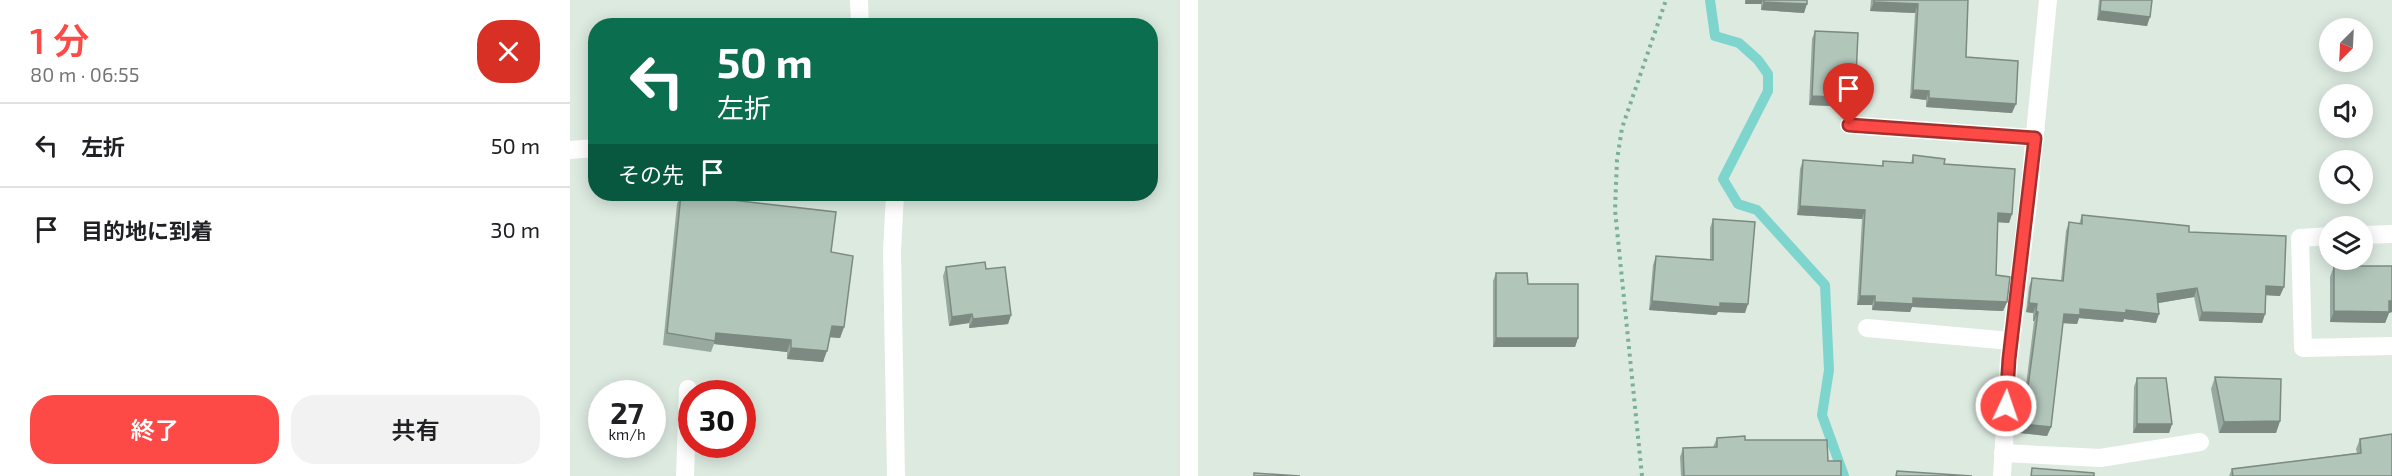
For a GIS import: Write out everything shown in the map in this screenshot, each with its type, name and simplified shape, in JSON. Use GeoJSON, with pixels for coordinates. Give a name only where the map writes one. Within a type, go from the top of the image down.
{"type":"FeatureCollection","features":[{"type":"Feature","properties":{"kind":"street"},"geometry":{"type":"LineString","coordinates":[[859,0],[860,18]]}},
{"type":"Feature","properties":{"kind":"street"},"geometry":{"type":"LineString","coordinates":[[1188,476],[1189,0]]}},
{"type":"Feature","properties":{"kind":"street"},"geometry":{"type":"LineString","coordinates":[[2002,476],[2011,342],[2035,138],[2048,0]]}},
{"type":"Feature","properties":{"kind":"street"},"geometry":{"type":"LineString","coordinates":[[1849,125],[2035,138]]}},
{"type":"Feature","properties":{"kind":"street"},"geometry":{"type":"LineString","coordinates":[[570,150],[588,149]]}},
{"type":"Feature","properties":{"kind":"street"},"geometry":{"type":"LineString","coordinates":[[895,201],[891,251],[896,476]]}},
{"type":"Feature","properties":{"kind":"street"},"geometry":{"type":"LineString","coordinates":[[2373,235],[2392,234]]}},
{"type":"Feature","properties":{"kind":"street"},"geometry":{"type":"LineString","coordinates":[[2319,237],[2300,238],[2303,348],[2392,346]]}},
{"type":"Feature","properties":{"kind":"street"},"geometry":{"type":"LineString","coordinates":[[1867,328],[2011,342]]}},
{"type":"Feature","properties":{"kind":"street"},"geometry":{"type":"LineString","coordinates":[[2003,453],[2100,458],[2200,442]]}},
{"type":"Feature","properties":{"kind":"street"},"geometry":{"type":"LineString","coordinates":[[685,476],[686,458]]}},
{"type":"Feature","properties":{"kind":"path"},"geometry":{"type":"LineString","coordinates":[[1642,476],[1615,210],[1617,160],[1622,128],[1666,0]]}},
{"type":"Feature","properties":{"kind":"building"},"geometry":{"type":"Polygon","coordinates":[[[1764,0],[1807,0],[1807,4],[1764,2],[1764,0]]]}},
{"type":"Feature","properties":{"kind":"building"},"geometry":{"type":"Polygon","coordinates":[[[1874,0],[1968,0],[1966,57],[2018,61],[2016,104],[1929,98],[1929,91],[1913,90],[1918,4],[1874,2],[1874,0]]]}},
{"type":"Feature","properties":{"kind":"building"},"geometry":{"type":"Polygon","coordinates":[[[2101,0],[2152,0],[2150,17],[2100,11],[2101,0]]]}},
{"type":"Feature","properties":{"kind":"building"},"geometry":{"type":"Polygon","coordinates":[[[1815,31],[1858,33],[1855,98],[1812,96],[1815,31]]]}},
{"type":"Feature","properties":{"kind":"building"},"geometry":{"type":"Polygon","coordinates":[[[1913,155],[1945,159],[1944,164],[2015,169],[2012,214],[1998,213],[1996,275],[2010,277],[2007,302],[1913,298],[1913,304],[1875,302],[1875,296],[1860,296],[1865,210],[1800,206],[1803,160],[1883,166],[1883,161],[1913,163],[1913,155]]]}},
{"type":"Feature","properties":{"kind":"building"},"geometry":{"type":"Polygon","coordinates":[[[680,201],[741,201],[836,212],[831,252],[853,256],[844,327],[832,326],[827,351],[791,348],[791,340],[716,333],[715,341],[667,333],[680,201]]]}},
{"type":"Feature","properties":{"kind":"building"},"geometry":{"type":"Polygon","coordinates":[[[2082,215],[2189,226],[2189,232],[2286,236],[2284,287],[2266,286],[2265,314],[2202,312],[2197,288],[2157,294],[2159,314],[2126,310],[2126,313],[2080,309],[2080,315],[2064,314],[2051,427],[2023,424],[2038,312],[2036,311],[2037,304],[2029,303],[2032,278],[2063,281],[2069,222],[2082,224],[2082,215]]]}},
{"type":"Feature","properties":{"kind":"building"},"geometry":{"type":"Polygon","coordinates":[[[1713,219],[1755,222],[1748,304],[1720,303],[1720,307],[1652,301],[1656,256],[1713,260],[1713,219]]]}},
{"type":"Feature","properties":{"kind":"building"},"geometry":{"type":"Polygon","coordinates":[[[985,262],[986,269],[1005,267],[1011,315],[973,319],[972,314],[952,317],[946,267],[985,262]]]}},
{"type":"Feature","properties":{"kind":"building"},"geometry":{"type":"Polygon","coordinates":[[[2373,266],[2392,266],[2392,301],[2389,301],[2389,312],[2334,311],[2334,270],[2373,270],[2373,266]]]}},
{"type":"Feature","properties":{"kind":"building"},"geometry":{"type":"Polygon","coordinates":[[[1496,273],[1527,273],[1528,284],[1578,284],[1578,338],[1496,338],[1496,273]]]}},
{"type":"Feature","properties":{"kind":"building"},"geometry":{"type":"Polygon","coordinates":[[[2215,377],[2281,379],[2280,421],[2224,422],[2215,377]]]}},
{"type":"Feature","properties":{"kind":"building"},"geometry":{"type":"Polygon","coordinates":[[[2137,378],[2166,378],[2172,424],[2137,424],[2137,378]]]}},
{"type":"Feature","properties":{"kind":"building"},"geometry":{"type":"Polygon","coordinates":[[[2392,434],[2392,476],[2233,476],[2232,469],[2361,453],[2360,439],[2392,434]]]}},
{"type":"Feature","properties":{"kind":"building"},"geometry":{"type":"Polygon","coordinates":[[[1745,436],[1745,440],[1827,440],[1828,461],[1841,461],[1841,476],[1684,476],[1683,448],[1717,447],[1717,438],[1745,436]]]}},
{"type":"Feature","properties":{"kind":"building"},"geometry":{"type":"Polygon","coordinates":[[[2032,468],[2094,473],[2094,476],[2031,476],[2032,468]]]}},
{"type":"Feature","properties":{"kind":"building"},"geometry":{"type":"Polygon","coordinates":[[[1897,471],[1972,476],[1896,476],[1897,471]]]}},
{"type":"Feature","properties":{"kind":"building"},"geometry":{"type":"Polygon","coordinates":[[[1254,473],[1300,476],[1254,476],[1254,473]]]}},
{"type":"Feature","properties":{"kind":"waterway"},"geometry":{"type":"LineString","coordinates":[[1710,0],[1715,36],[1739,43],[1758,60],[1768,74],[1768,91],[1723,179],[1738,204],[1757,210],[1825,285],[1829,370],[1822,415],[1844,476]]}},
{"type":"Feature","properties":{"kind":"route"},"geometry":{"type":"LineString","coordinates":[[1849,125],[2035,138],[2009,359],[2006,406]]}}]}
